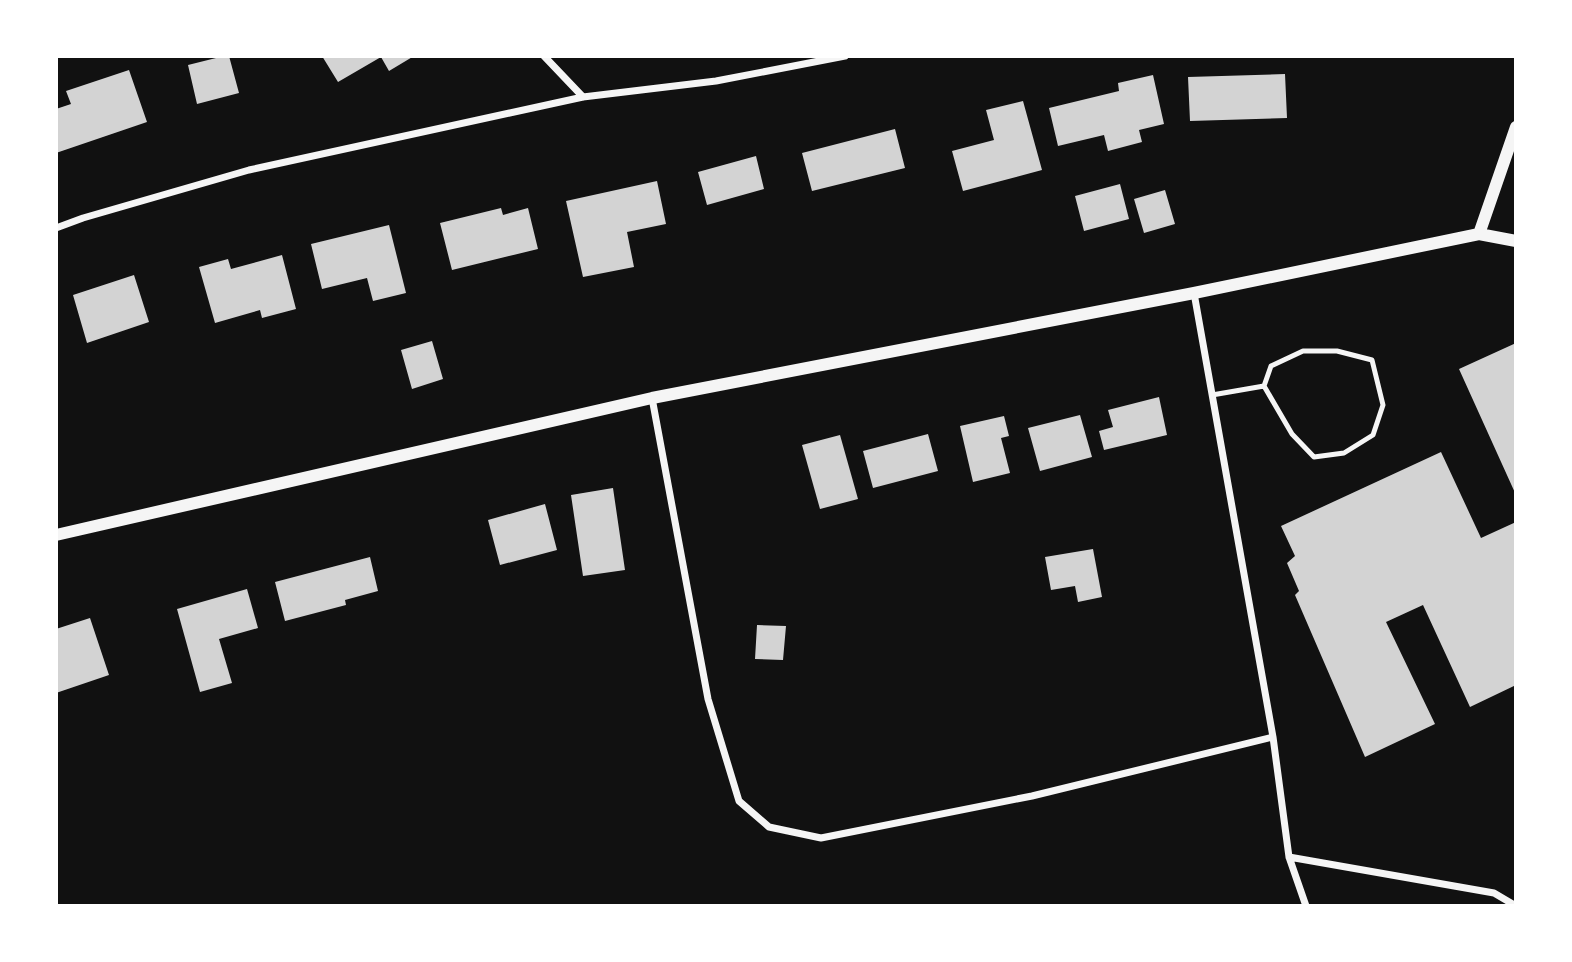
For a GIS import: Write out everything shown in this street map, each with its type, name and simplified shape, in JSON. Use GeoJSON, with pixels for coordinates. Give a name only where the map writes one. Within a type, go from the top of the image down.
{"type":"FeatureCollection","features":[{"type":"Feature","properties":{"kind":"street"},"geometry":{"type":"LineString","coordinates":[[544,56],[583,97]]}},
{"type":"Feature","properties":{"kind":"street"},"geometry":{"type":"LineString","coordinates":[[56,228],[249,170],[583,97],[716,81],[845,56]]}},
{"type":"Feature","properties":{"kind":"street"},"geometry":{"type":"LineString","coordinates":[[1479,234],[1516,127]]}},
{"type":"Feature","properties":{"kind":"street"},"geometry":{"type":"LineString","coordinates":[[56,535],[652,398],[1194,293],[1479,234],[1516,241]]}},
{"type":"Feature","properties":{"kind":"street"},"geometry":{"type":"LineString","coordinates":[[1194,293],[1273,737],[1289,857],[1306,906]]}},
{"type":"Feature","properties":{"kind":"street"},"geometry":{"type":"LineString","coordinates":[[652,398],[708,699],[739,801],[769,827],[821,838],[1032,796],[1273,737]]}},
{"type":"Feature","properties":{"kind":"street"},"geometry":{"type":"LineString","coordinates":[[1289,857],[1494,893],[1516,906]]}},
{"type":"Feature","properties":{"kind":"lane"},"geometry":{"type":"LineString","coordinates":[[1303,351],[1337,351],[1372,360],[1383,405],[1373,435],[1344,453],[1314,457],[1292,434],[1264,386],[1271,366],[1303,351]]}},
{"type":"Feature","properties":{"kind":"lane"},"geometry":{"type":"LineString","coordinates":[[1212,395],[1264,386]]}},
{"type":"Feature","properties":{"kind":"building"},"geometry":{"type":"Polygon","coordinates":[[[229,56],[239,93],[197,104],[188,65],[229,56]]]}},
{"type":"Feature","properties":{"kind":"building"},"geometry":{"type":"Polygon","coordinates":[[[322,56],[414,56],[389,71],[381,57],[338,82],[322,56]]]}},
{"type":"Feature","properties":{"kind":"building"},"geometry":{"type":"Polygon","coordinates":[[[129,70],[147,122],[56,153],[56,109],[71,104],[66,91],[129,70]]]}},
{"type":"Feature","properties":{"kind":"building"},"geometry":{"type":"Polygon","coordinates":[[[1285,74],[1287,118],[1190,121],[1188,77],[1285,74]]]}},
{"type":"Feature","properties":{"kind":"building"},"geometry":{"type":"Polygon","coordinates":[[[1153,75],[1164,124],[1139,130],[1142,142],[1108,151],[1104,135],[1058,146],[1049,108],[1119,91],[1118,83],[1153,75]]]}},
{"type":"Feature","properties":{"kind":"building"},"geometry":{"type":"Polygon","coordinates":[[[1023,101],[1042,170],[963,191],[952,151],[994,140],[986,110],[1023,101]]]}},
{"type":"Feature","properties":{"kind":"building"},"geometry":{"type":"Polygon","coordinates":[[[895,129],[905,168],[812,191],[802,153],[895,129]]]}},
{"type":"Feature","properties":{"kind":"building"},"geometry":{"type":"Polygon","coordinates":[[[756,156],[764,189],[707,205],[698,172],[756,156]]]}},
{"type":"Feature","properties":{"kind":"building"},"geometry":{"type":"Polygon","coordinates":[[[657,181],[666,224],[627,232],[634,267],[583,277],[566,201],[657,181]]]}},
{"type":"Feature","properties":{"kind":"building"},"geometry":{"type":"Polygon","coordinates":[[[1120,184],[1129,219],[1084,231],[1075,196],[1120,184]]]}},
{"type":"Feature","properties":{"kind":"building"},"geometry":{"type":"Polygon","coordinates":[[[1165,190],[1175,224],[1144,233],[1134,199],[1165,190]]]}},
{"type":"Feature","properties":{"kind":"building"},"geometry":{"type":"Polygon","coordinates":[[[501,208],[503,215],[528,208],[538,249],[452,270],[440,223],[501,208]]]}},
{"type":"Feature","properties":{"kind":"building"},"geometry":{"type":"Polygon","coordinates":[[[389,225],[406,293],[373,301],[367,278],[322,289],[311,244],[389,225]]]}},
{"type":"Feature","properties":{"kind":"building"},"geometry":{"type":"Polygon","coordinates":[[[282,255],[296,309],[262,318],[260,310],[215,323],[199,267],[228,259],[231,269],[282,255]]]}},
{"type":"Feature","properties":{"kind":"building"},"geometry":{"type":"Polygon","coordinates":[[[134,275],[149,322],[87,343],[73,295],[134,275]]]}},
{"type":"Feature","properties":{"kind":"building"},"geometry":{"type":"Polygon","coordinates":[[[432,341],[443,379],[412,389],[401,350],[432,341]]]}},
{"type":"Feature","properties":{"kind":"building"},"geometry":{"type":"Polygon","coordinates":[[[1516,343],[1516,495],[1459,369],[1516,343]]]}},
{"type":"Feature","properties":{"kind":"building"},"geometry":{"type":"Polygon","coordinates":[[[1159,397],[1167,435],[1104,450],[1099,431],[1113,427],[1108,410],[1159,397]]]}},
{"type":"Feature","properties":{"kind":"building"},"geometry":{"type":"Polygon","coordinates":[[[1080,415],[1092,457],[1040,471],[1028,428],[1080,415]]]}},
{"type":"Feature","properties":{"kind":"building"},"geometry":{"type":"Polygon","coordinates":[[[1004,416],[1009,436],[1001,438],[1010,473],[973,482],[960,426],[1004,416]]]}},
{"type":"Feature","properties":{"kind":"building"},"geometry":{"type":"Polygon","coordinates":[[[928,434],[938,471],[873,488],[863,451],[928,434]]]}},
{"type":"Feature","properties":{"kind":"building"},"geometry":{"type":"Polygon","coordinates":[[[840,435],[858,499],[820,509],[802,445],[840,435]]]}},
{"type":"Feature","properties":{"kind":"building"},"geometry":{"type":"Polygon","coordinates":[[[1441,452],[1481,538],[1516,522],[1516,685],[1470,707],[1423,605],[1386,622],[1435,724],[1365,757],[1295,595],[1299,591],[1287,563],[1295,556],[1281,526],[1441,452]]]}},
{"type":"Feature","properties":{"kind":"building"},"geometry":{"type":"Polygon","coordinates":[[[613,488],[625,570],[583,576],[571,495],[613,488]]]}},
{"type":"Feature","properties":{"kind":"building"},"geometry":{"type":"Polygon","coordinates":[[[545,504],[557,550],[500,565],[488,520],[545,504]]]}},
{"type":"Feature","properties":{"kind":"building"},"geometry":{"type":"Polygon","coordinates":[[[1093,549],[1102,597],[1078,602],[1075,586],[1051,590],[1045,557],[1093,549]]]}},
{"type":"Feature","properties":{"kind":"building"},"geometry":{"type":"Polygon","coordinates":[[[370,557],[378,591],[345,600],[346,605],[285,621],[275,582],[370,557]]]}},
{"type":"Feature","properties":{"kind":"building"},"geometry":{"type":"Polygon","coordinates":[[[247,589],[258,628],[219,639],[232,683],[200,692],[177,609],[247,589]]]}},
{"type":"Feature","properties":{"kind":"building"},"geometry":{"type":"Polygon","coordinates":[[[90,618],[109,675],[56,693],[56,629],[90,618]]]}},
{"type":"Feature","properties":{"kind":"building"},"geometry":{"type":"Polygon","coordinates":[[[757,625],[786,626],[783,660],[755,659],[757,625]]]}}]}
